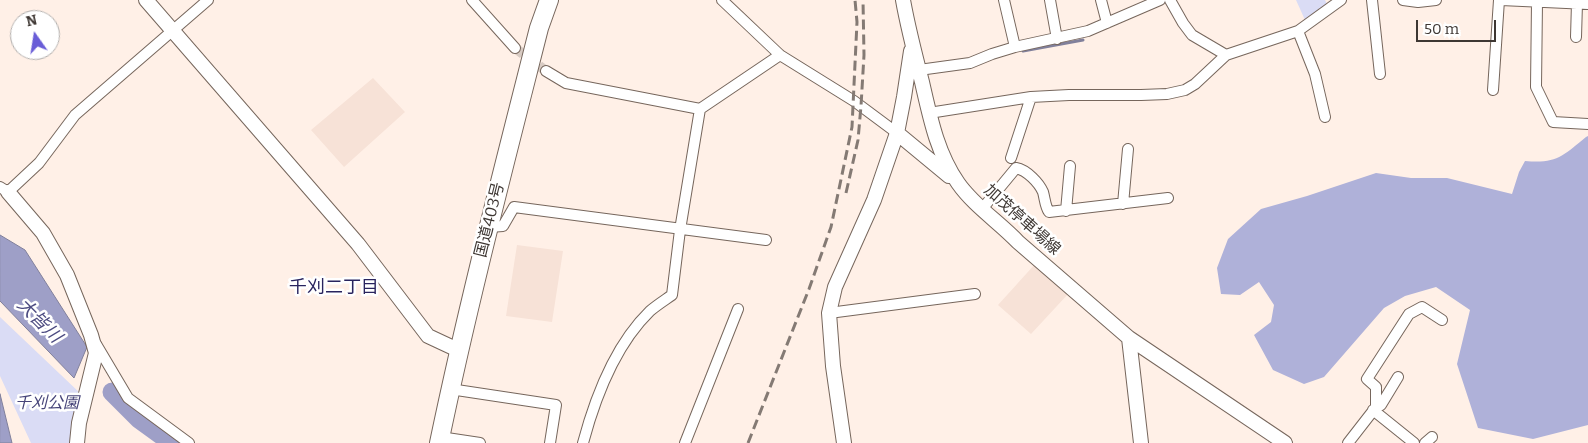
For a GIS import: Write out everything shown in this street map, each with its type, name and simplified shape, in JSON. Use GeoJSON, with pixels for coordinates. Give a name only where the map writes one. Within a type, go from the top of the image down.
{"type":"FeatureCollection","features":[{"type":"Feature","properties":{"kind":"highway","name":"国道403号"},"geometry":{"type":"LineString","coordinates":[[439,440],[458,350],[489,226],[539,28],[550,0]]}},
{"type":"Feature","properties":{"kind":"street"},"geometry":{"type":"LineString","coordinates":[[146,0],[358,244],[428,336],[458,350]]}},
{"type":"Feature","properties":{"kind":"street"},"geometry":{"type":"LineString","coordinates":[[77,443],[79,423],[96,353],[91,335],[67,275],[43,233],[4,190],[39,163],[76,115],[208,0]]}},
{"type":"Feature","properties":{"kind":"street"},"geometry":{"type":"LineString","coordinates":[[472,0],[515,48]]}},
{"type":"Feature","properties":{"kind":"street"},"geometry":{"type":"LineString","coordinates":[[722,0],[780,55],[854,101],[897,133],[959,184]]}},
{"type":"Feature","properties":{"kind":"street","name":"加茂停車場線"},"geometry":{"type":"LineString","coordinates":[[903,0],[929,113],[939,147],[946,164],[959,184],[982,209],[1129,338],[1285,443]]}},
{"type":"Feature","properties":{"kind":"street"},"geometry":{"type":"LineString","coordinates":[[1004,0],[1015,47]]}},
{"type":"Feature","properties":{"kind":"street"},"geometry":{"type":"LineString","coordinates":[[1050,0],[1057,39]]}},
{"type":"Feature","properties":{"kind":"street"},"geometry":{"type":"LineString","coordinates":[[1101,0],[1106,23]]}},
{"type":"Feature","properties":{"kind":"street"},"geometry":{"type":"LineString","coordinates":[[919,70],[970,63],[1015,47],[1088,31],[1160,0]]}},
{"type":"Feature","properties":{"kind":"street"},"geometry":{"type":"LineString","coordinates":[[1170,0],[1192,35],[1226,55]]}},
{"type":"Feature","properties":{"kind":"street"},"geometry":{"type":"LineString","coordinates":[[929,113],[1031,98],[1069,95],[1167,94],[1185,90],[1195,84],[1226,55],[1298,31],[1341,0]]}},
{"type":"Feature","properties":{"kind":"street"},"geometry":{"type":"LineString","coordinates":[[1372,0],[1380,74]]}},
{"type":"Feature","properties":{"kind":"street"},"geometry":{"type":"LineString","coordinates":[[1403,0],[1418,2],[1436,0]]}},
{"type":"Feature","properties":{"kind":"street"},"geometry":{"type":"LineString","coordinates":[[1493,90],[1500,0],[1583,4],[1576,37]]}},
{"type":"Feature","properties":{"kind":"street"},"geometry":{"type":"LineString","coordinates":[[1534,1],[1536,87],[1553,122],[1588,124]]}},
{"type":"Feature","properties":{"kind":"street"},"geometry":{"type":"LineString","coordinates":[[1298,31],[1315,74],[1325,117]]}},
{"type":"Feature","properties":{"kind":"street"},"geometry":{"type":"LineString","coordinates":[[844,443],[833,366],[829,313],[835,287],[874,200],[897,133],[912,43]]}},
{"type":"Feature","properties":{"kind":"street"},"geometry":{"type":"LineString","coordinates":[[546,71],[566,84],[700,109],[780,55]]}},
{"type":"Feature","properties":{"kind":"street"},"geometry":{"type":"LineString","coordinates":[[1012,158],[1031,98]]}},
{"type":"Feature","properties":{"kind":"street"},"geometry":{"type":"LineString","coordinates":[[583,443],[589,421],[608,374],[626,341],[650,312],[672,295],[680,230],[700,109]]}},
{"type":"Feature","properties":{"kind":"street"},"geometry":{"type":"LineString","coordinates":[[1123,204],[1128,149]]}},
{"type":"Feature","properties":{"kind":"street"},"geometry":{"type":"LineString","coordinates":[[1066,211],[1070,166]]}},
{"type":"Feature","properties":{"kind":"street"},"geometry":{"type":"LineString","coordinates":[[982,209],[1016,168],[1019,168],[1036,182],[1042,190],[1049,212],[1168,198]]}},
{"type":"Feature","properties":{"kind":"street"},"geometry":{"type":"LineString","coordinates":[[489,226],[503,226],[514,207],[766,240]]}},
{"type":"Feature","properties":{"kind":"street"},"geometry":{"type":"LineString","coordinates":[[829,313],[975,294]]}},
{"type":"Feature","properties":{"kind":"street"},"geometry":{"type":"LineString","coordinates":[[1375,408],[1376,387],[1367,379],[1410,314],[1422,307],[1442,320]]}},
{"type":"Feature","properties":{"kind":"street"},"geometry":{"type":"LineString","coordinates":[[685,443],[738,309]]}},
{"type":"Feature","properties":{"kind":"street"},"geometry":{"type":"LineString","coordinates":[[91,335],[128,398],[189,443]]}},
{"type":"Feature","properties":{"kind":"street"},"geometry":{"type":"LineString","coordinates":[[1129,338],[1141,443]]}},
{"type":"Feature","properties":{"kind":"street"},"geometry":{"type":"LineString","coordinates":[[1348,443],[1375,408],[1381,404],[1398,377]]}},
{"type":"Feature","properties":{"kind":"street"},"geometry":{"type":"LineString","coordinates":[[450,389],[556,405],[550,443]]}},
{"type":"Feature","properties":{"kind":"street"},"geometry":{"type":"LineString","coordinates":[[1375,408],[1414,443]]}},
{"type":"Feature","properties":{"kind":"street"},"geometry":{"type":"LineString","coordinates":[[439,440],[480,443]]}},
{"type":"Feature","properties":{"kind":"shaded area"},"geometry":{"type":"Polygon","coordinates":[[[373,78],[405,112],[344,167],[311,130],[373,78]]]}},
{"type":"Feature","properties":{"kind":"shaded area"},"geometry":{"type":"Polygon","coordinates":[[[1588,136],[1588,425],[1533,439],[1478,428],[1457,364],[1470,310],[1436,287],[1405,296],[1384,308],[1324,377],[1304,384],[1273,370],[1254,335],[1271,322],[1274,305],[1259,282],[1240,295],[1221,294],[1217,268],[1228,239],[1261,209],[1376,173],[1411,178],[1447,178],[1512,194],[1519,172],[1525,161],[1552,160],[1565,154],[1588,136]]]}},
{"type":"Feature","properties":{"kind":"shaded area"},"geometry":{"type":"Polygon","coordinates":[[[517,245],[563,251],[552,322],[506,316],[517,245]]]}},
{"type":"Feature","properties":{"kind":"shaded area"},"geometry":{"type":"Polygon","coordinates":[[[1036,263],[1069,293],[1031,334],[998,305],[1036,263]]]}},
{"type":"Feature","properties":{"kind":"green space"},"geometry":{"type":"Polygon","coordinates":[[[1296,0],[1325,0],[1327,4],[1305,20],[1296,0]]]}},
{"type":"Feature","properties":{"kind":"green space","name":"千刈公園"},"geometry":{"type":"Polygon","coordinates":[[[0,317],[81,394],[69,443],[31,443],[0,376],[0,317]]]}},
{"type":"Feature","properties":{"kind":"water"},"geometry":{"type":"Polygon","coordinates":[[[0,235],[25,250],[87,347],[74,378],[0,301],[0,235]]]}},
{"type":"Feature","properties":{"kind":"water"},"geometry":{"type":"Polygon","coordinates":[[[0,394],[12,443],[0,443],[0,394]]]}},
{"type":"Feature","properties":{"kind":"waterway"},"geometry":{"type":"LineString","coordinates":[[1023,51],[1083,40]]}},
{"type":"Feature","properties":{"kind":"waterway","name":"大皆川"},"geometry":{"type":"LineString","coordinates":[[112,392],[139,419],[172,443]]}},
{"type":"Feature","properties":{"kind":"tunnel"},"geometry":{"type":"LineString","coordinates":[[515,48],[546,71]]}},
{"type":"Feature","properties":{"kind":"railway"},"geometry":{"type":"LineString","coordinates":[[748,443],[809,289],[831,227],[852,127],[857,22],[855,0]]}},
{"type":"Feature","properties":{"kind":"railway"},"geometry":{"type":"LineString","coordinates":[[846,193],[858,140],[861,106],[864,55],[863,0]]}},
{"type":"Feature","properties":{"kind":"district","name":"千刈二丁目"},"geometry":{"type":"Point","coordinates":[334,288]}}]}
